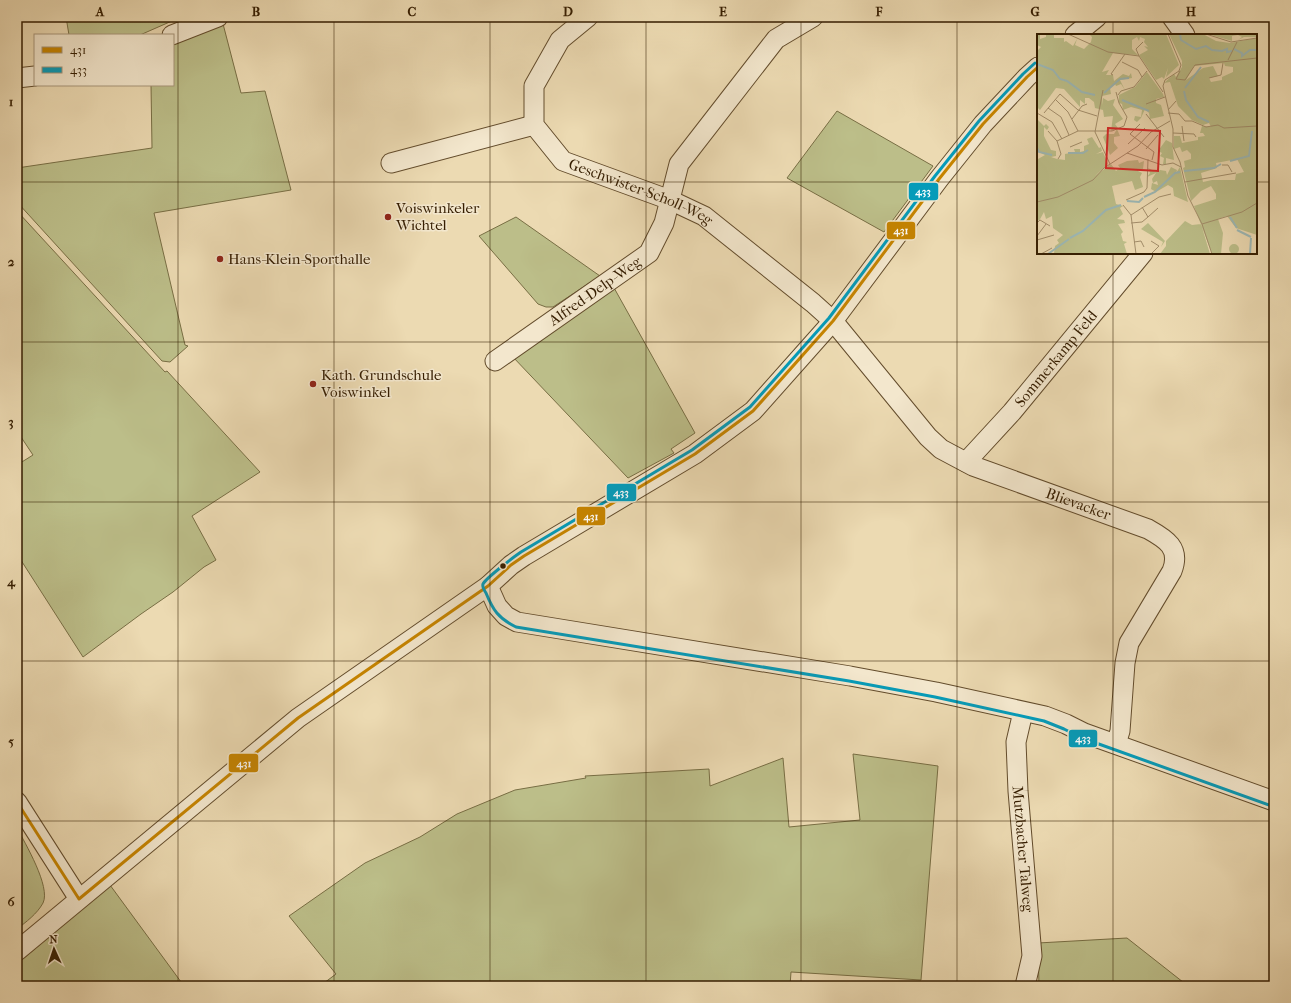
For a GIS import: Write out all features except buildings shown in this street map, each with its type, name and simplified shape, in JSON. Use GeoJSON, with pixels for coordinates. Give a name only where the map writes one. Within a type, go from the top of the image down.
{"type":"FeatureCollection","features":[{"type":"Feature","properties":{"kind":"street"},"geometry":{"type":"LineString","coordinates":[[174,34],[218,17]]}},
{"type":"Feature","properties":{"kind":"street"},"geometry":{"type":"LineString","coordinates":[[391,163],[534,125],[534,86],[560,40],[588,17]]}},
{"type":"Feature","properties":{"kind":"street","name":"Alfred-Delp-Weg"},"geometry":{"type":"LineString","coordinates":[[495,362],[649,253],[664,223],[678,164],[776,39],[813,17]]}},
{"type":"Feature","properties":{"kind":"street"},"geometry":{"type":"LineString","coordinates":[[1076,34],[1097,17]]}},
{"type":"Feature","properties":{"kind":"street"},"geometry":{"type":"LineString","coordinates":[[1172,17],[1184,34]]}},
{"type":"Feature","properties":{"kind":"street"},"geometry":{"type":"LineString","coordinates":[[17,951],[298,718],[488,586],[511,565],[524,556],[695,454],[752,411],[833,321],[939,179],[983,124],[1037,68]]}},
{"type":"Feature","properties":{"kind":"street"},"geometry":{"type":"LineString","coordinates":[[17,78],[34,76]]}},
{"type":"Feature","properties":{"kind":"street","name":"Geschwister-Scholl-Weg"},"geometry":{"type":"LineString","coordinates":[[534,125],[563,161],[670,200],[704,216],[813,303],[833,321]]}},
{"type":"Feature","properties":{"kind":"street","name":"Sommerkamp Feld"},"geometry":{"type":"LineString","coordinates":[[966,462],[1012,412],[1142,254]]}},
{"type":"Feature","properties":{"kind":"street","name":"Blievacker"},"geometry":{"type":"LineString","coordinates":[[833,321],[928,437],[942,448],[973,466],[1148,529],[1164,538],[1171,546],[1175,560],[1172,571],[1129,643],[1125,663],[1120,731],[1116,744]]}},
{"type":"Feature","properties":{"kind":"street"},"geometry":{"type":"LineString","coordinates":[[488,586],[497,606],[506,616],[517,622],[850,676],[936,692],[1045,716],[1066,724],[1084,734],[1116,744],[1274,801]]}},
{"type":"Feature","properties":{"kind":"street","name":"Mutzbacher Talweg"},"geometry":{"type":"LineString","coordinates":[[1023,712],[1016,742],[1018,791],[1032,956],[1025,986]]}},
{"type":"Feature","properties":{"kind":"street"},"geometry":{"type":"LineString","coordinates":[[17,802],[79,899]]}},
{"type":"Feature","properties":{"kind":"green space"},"geometry":{"type":"Polygon","coordinates":[[[66,17],[181,17],[142,34],[69,34],[66,17]]]}},
{"type":"Feature","properties":{"kind":"green space"},"geometry":{"type":"Polygon","coordinates":[[[222,20],[241,93],[265,91],[291,190],[154,213],[185,345],[188,346],[170,362],[162,361],[17,202],[17,168],[152,148],[151,86],[174,86],[174,40],[222,20]]]}},
{"type":"Feature","properties":{"kind":"green space"},"geometry":{"type":"Polygon","coordinates":[[[837,111],[933,166],[884,232],[787,178],[837,111]]]}},
{"type":"Feature","properties":{"kind":"green space"},"geometry":{"type":"Polygon","coordinates":[[[17,211],[165,372],[167,371],[260,472],[192,516],[216,560],[204,567],[173,592],[83,657],[17,554],[17,465],[33,455],[17,431],[17,211]]]}},
{"type":"Feature","properties":{"kind":"green space"},"geometry":{"type":"Polygon","coordinates":[[[516,217],[600,276],[553,307],[546,307],[538,304],[479,236],[516,217]]]}},
{"type":"Feature","properties":{"kind":"green space"},"geometry":{"type":"Polygon","coordinates":[[[613,286],[695,433],[671,449],[674,453],[628,478],[512,356],[613,286]]]}},
{"type":"Feature","properties":{"kind":"green space"},"geometry":{"type":"Polygon","coordinates":[[[853,754],[938,766],[921,980],[791,972],[790,986],[320,986],[336,974],[289,916],[365,863],[420,837],[457,814],[515,790],[586,778],[585,776],[709,769],[710,786],[783,758],[789,827],[860,820],[853,754]]]}},
{"type":"Feature","properties":{"kind":"green space"},"geometry":{"type":"Polygon","coordinates":[[[17,828],[36,865],[45,896],[38,911],[17,929],[17,828]]]}},
{"type":"Feature","properties":{"kind":"green space"},"geometry":{"type":"Polygon","coordinates":[[[110,885],[184,986],[17,986],[17,964],[110,885]]]}},
{"type":"Feature","properties":{"kind":"green space"},"geometry":{"type":"Polygon","coordinates":[[[1127,938],[1188,986],[1039,986],[1038,943],[1127,938]]]}},
{"type":"Feature","properties":{"kind":"transit line","name":"433"},"geometry":{"type":"LineString","coordinates":[[1035,63],[979,121],[935,176],[829,318],[750,407],[692,450],[521,552],[489,577],[483,584],[483,587],[491,604],[500,617],[516,627],[849,681],[935,697],[1044,721],[1082,738],[1272,806]]}},
{"type":"Feature","properties":{"kind":"transit line","name":"431"},"geometry":{"type":"LineString","coordinates":[[79,899],[298,718],[488,586],[511,565],[524,556],[695,454],[753,411],[833,321],[939,179],[983,124],[1037,68]]}},
{"type":"Feature","properties":{"kind":"transit line","name":"431"},"geometry":{"type":"LineString","coordinates":[[17,802],[79,899]]}},
{"type":"Feature","properties":{"kind":"place","name":"Voiswinkeler Wichtel"},"geometry":{"type":"Point","coordinates":[388,217]}},
{"type":"Feature","properties":{"kind":"place","name":"Hans-Klein-Sporthalle"},"geometry":{"type":"Point","coordinates":[220,259]}},
{"type":"Feature","properties":{"kind":"place","name":"Kath. Grundschule Voiswinkel"},"geometry":{"type":"Point","coordinates":[313,384]}}]}
